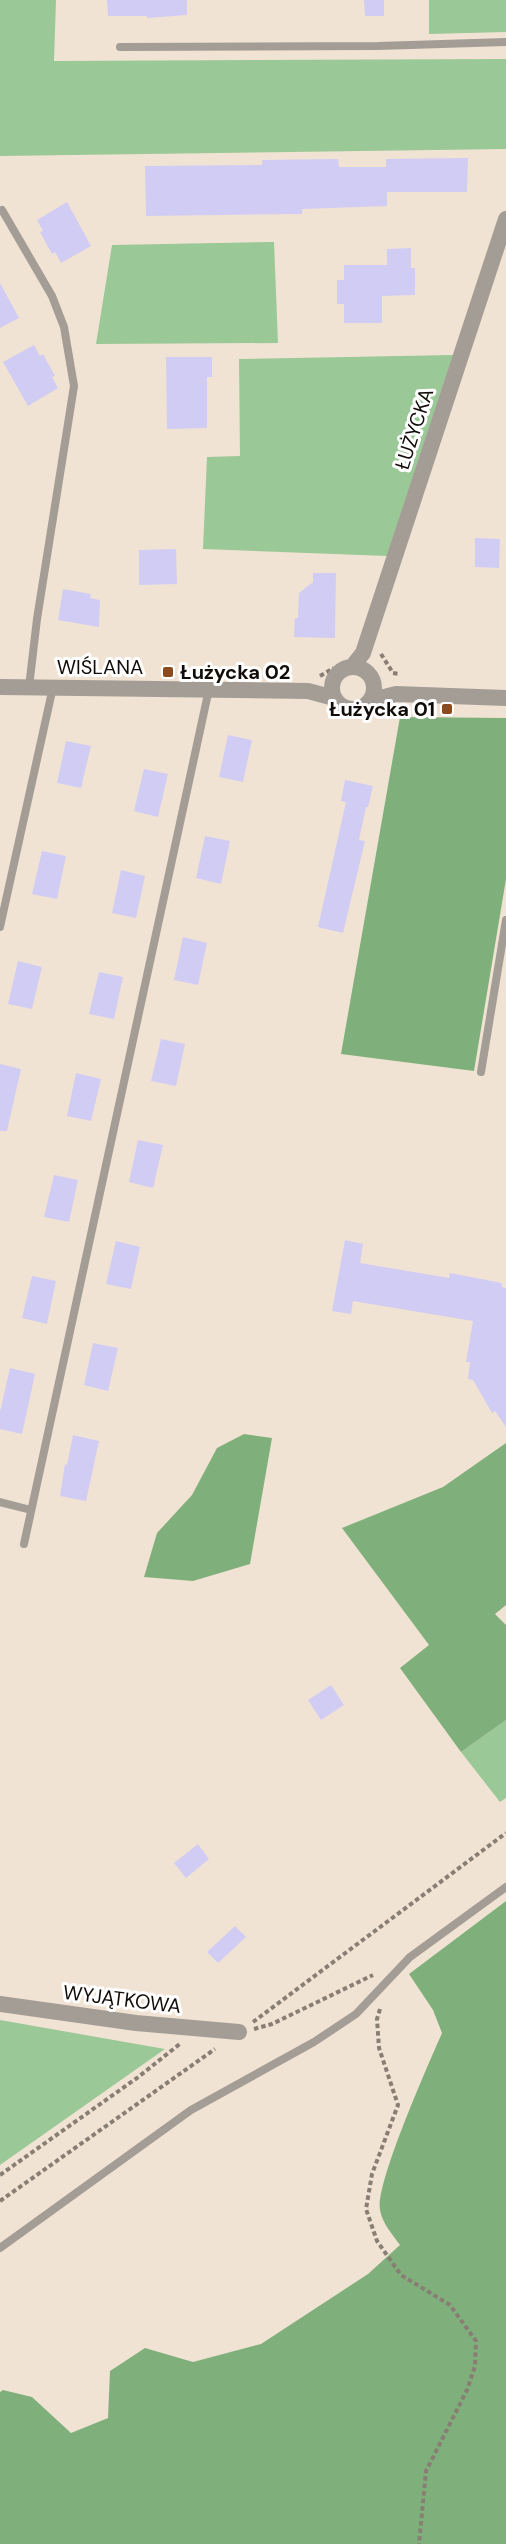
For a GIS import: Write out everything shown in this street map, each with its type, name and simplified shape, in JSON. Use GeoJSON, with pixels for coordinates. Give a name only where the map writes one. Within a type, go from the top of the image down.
{"type":"FeatureCollection","features":[{"type":"Feature","properties":{"kind":"street","name":"ŁUŻYCKA"},"geometry":{"type":"LineString","coordinates":[[367,670],[506,219]]}},
{"type":"Feature","properties":{"kind":"street","name":"WIŚLANA"},"geometry":{"type":"LineString","coordinates":[[0,687],[334,690],[340,671],[367,670]]}},
{"type":"Feature","properties":{"kind":"street"},"geometry":{"type":"LineString","coordinates":[[334,690],[343,707],[356,710],[362,708],[367,670]]}},
{"type":"Feature","properties":{"kind":"street"},"geometry":{"type":"LineString","coordinates":[[367,670],[396,694],[506,698]]}},
{"type":"Feature","properties":{"kind":"street","name":"WYJĄTKOWA"},"geometry":{"type":"LineString","coordinates":[[0,2004],[136,2023],[239,2032]]}},
{"type":"Feature","properties":{"kind":"lane"},"geometry":{"type":"LineString","coordinates":[[120,47],[378,46],[506,42]]}},
{"type":"Feature","properties":{"kind":"lane"},"geometry":{"type":"LineString","coordinates":[[2,210],[52,296],[64,327],[74,386],[29,687]]}},
{"type":"Feature","properties":{"kind":"lane"},"geometry":{"type":"LineString","coordinates":[[0,927],[53,687]]}},
{"type":"Feature","properties":{"kind":"lane"},"geometry":{"type":"LineString","coordinates":[[24,1544],[209,688]]}},
{"type":"Feature","properties":{"kind":"lane"},"geometry":{"type":"LineString","coordinates":[[481,1072],[506,920]]}},
{"type":"Feature","properties":{"kind":"lane"},"geometry":{"type":"LineString","coordinates":[[0,1502],[31,1510]]}},
{"type":"Feature","properties":{"kind":"lane"},"geometry":{"type":"LineString","coordinates":[[0,2248],[191,2110],[314,2042],[356,2014],[410,1957],[506,1887]]}},
{"type":"Feature","properties":{"kind":"path"},"geometry":{"type":"LineString","coordinates":[[367,670],[407,676]]}},
{"type":"Feature","properties":{"kind":"path"},"geometry":{"type":"LineString","coordinates":[[0,2201],[239,2032],[506,1833]]}},
{"type":"Feature","properties":{"kind":"path"},"geometry":{"type":"LineString","coordinates":[[239,2032],[272,2024],[378,1972]]}},
{"type":"Feature","properties":{"kind":"path"},"geometry":{"type":"LineString","coordinates":[[388,1981],[377,2019],[379,2048],[398,2105],[372,2174],[366,2209],[377,2241],[401,2275],[450,2305],[476,2341],[475,2366],[467,2390],[426,2471],[420,2544]]}},
{"type":"Feature","properties":{"kind":"path"},"geometry":{"type":"LineString","coordinates":[[0,2175],[180,2046],[184,2028]]}},
{"type":"Feature","properties":{"kind":"green space"},"geometry":{"type":"Polygon","coordinates":[[[0,0],[56,0],[54,61],[506,59],[506,149],[0,156],[0,0]]]}},
{"type":"Feature","properties":{"kind":"green space"},"geometry":{"type":"Polygon","coordinates":[[[429,0],[506,0],[506,32],[429,34],[429,0]]]}},
{"type":"Feature","properties":{"kind":"green space"},"geometry":{"type":"Polygon","coordinates":[[[274,242],[278,343],[96,344],[112,245],[274,242]]]}},
{"type":"Feature","properties":{"kind":"green space"},"geometry":{"type":"Polygon","coordinates":[[[453,355],[387,556],[203,549],[207,457],[240,456],[239,359],[453,355]]]}},
{"type":"Feature","properties":{"kind":"green space"},"geometry":{"type":"Polygon","coordinates":[[[400,717],[506,718],[506,879],[474,1071],[341,1054],[400,717]]]}},
{"type":"Feature","properties":{"kind":"green space"},"geometry":{"type":"Polygon","coordinates":[[[244,1434],[272,1438],[250,1564],[193,1581],[144,1577],[157,1533],[192,1495],[217,1448],[244,1434]]]}},
{"type":"Feature","properties":{"kind":"green space"},"geometry":{"type":"Polygon","coordinates":[[[506,1443],[506,1605],[495,1614],[506,1625],[506,1720],[461,1752],[400,1668],[429,1645],[342,1528],[443,1487],[506,1443]]]}},
{"type":"Feature","properties":{"kind":"green space"},"geometry":{"type":"Polygon","coordinates":[[[506,1720],[506,1798],[500,1802],[461,1752],[506,1720]]]}},
{"type":"Feature","properties":{"kind":"green space"},"geometry":{"type":"Polygon","coordinates":[[[506,1901],[506,2544],[0,2544],[0,2392],[3,2390],[32,2397],[71,2433],[108,2418],[110,2371],[145,2348],[193,2362],[261,2344],[368,2274],[400,2245],[383,2220],[380,2210],[381,2196],[404,2123],[442,2033],[433,2010],[409,1974],[506,1901]]]}},
{"type":"Feature","properties":{"kind":"green space"},"geometry":{"type":"Polygon","coordinates":[[[0,2020],[165,2049],[0,2165],[0,2020]]]}},
{"type":"Feature","properties":{"kind":"building"},"geometry":{"type":"Polygon","coordinates":[[[107,0],[187,0],[187,15],[147,18],[147,16],[108,16],[107,0]]]}},
{"type":"Feature","properties":{"kind":"building"},"geometry":{"type":"Polygon","coordinates":[[[364,0],[384,0],[384,16],[365,16],[364,0]]]}},
{"type":"Feature","properties":{"kind":"building"},"geometry":{"type":"Polygon","coordinates":[[[468,158],[467,192],[387,192],[387,206],[302,209],[302,214],[146,216],[145,166],[262,165],[262,160],[338,159],[339,167],[386,167],[386,159],[468,158]]]}},
{"type":"Feature","properties":{"kind":"building"},"geometry":{"type":"Polygon","coordinates":[[[67,202],[91,246],[61,263],[55,252],[52,254],[40,232],[43,231],[37,220],[67,202]]]}},
{"type":"Feature","properties":{"kind":"building"},"geometry":{"type":"Polygon","coordinates":[[[411,248],[411,268],[415,268],[415,295],[382,296],[382,323],[344,323],[344,304],[337,304],[337,280],[344,280],[344,265],[387,265],[387,249],[411,248]]]}},
{"type":"Feature","properties":{"kind":"building"},"geometry":{"type":"Polygon","coordinates":[[[0,283],[19,318],[0,328],[0,283]]]}},
{"type":"Feature","properties":{"kind":"building"},"geometry":{"type":"Polygon","coordinates":[[[34,345],[40,356],[43,354],[55,376],[52,377],[58,388],[28,406],[3,362],[34,345]]]}},
{"type":"Feature","properties":{"kind":"building"},"geometry":{"type":"Polygon","coordinates":[[[166,357],[212,357],[212,377],[207,377],[207,428],[167,429],[166,357]]]}},
{"type":"Feature","properties":{"kind":"building"},"geometry":{"type":"Polygon","coordinates":[[[475,538],[500,539],[499,568],[475,567],[475,538]]]}},
{"type":"Feature","properties":{"kind":"building"},"geometry":{"type":"Polygon","coordinates":[[[176,549],[177,584],[139,585],[139,550],[176,549]]]}},
{"type":"Feature","properties":{"kind":"building"},"geometry":{"type":"Polygon","coordinates":[[[313,573],[336,573],[335,638],[294,637],[295,618],[298,618],[299,593],[313,582],[313,573]]]}},
{"type":"Feature","properties":{"kind":"building"},"geometry":{"type":"Polygon","coordinates":[[[63,589],[91,594],[90,598],[100,600],[99,627],[58,620],[63,589]]]}},
{"type":"Feature","properties":{"kind":"building"},"geometry":{"type":"Polygon","coordinates":[[[228,735],[252,740],[243,782],[219,777],[228,735]]]}},
{"type":"Feature","properties":{"kind":"building"},"geometry":{"type":"Polygon","coordinates":[[[66,741],[91,746],[81,788],[57,783],[66,741]]]}},
{"type":"Feature","properties":{"kind":"building"},"geometry":{"type":"Polygon","coordinates":[[[144,769],[168,774],[158,817],[134,811],[144,769]]]}},
{"type":"Feature","properties":{"kind":"building"},"geometry":{"type":"Polygon","coordinates":[[[345,780],[373,786],[359,840],[365,841],[343,933],[318,927],[346,802],[341,801],[345,780]]]}},
{"type":"Feature","properties":{"kind":"building"},"geometry":{"type":"Polygon","coordinates":[[[205,836],[230,841],[221,884],[196,878],[205,836]]]}},
{"type":"Feature","properties":{"kind":"building"},"geometry":{"type":"Polygon","coordinates":[[[42,851],[66,856],[57,899],[32,894],[42,851]]]}},
{"type":"Feature","properties":{"kind":"building"},"geometry":{"type":"Polygon","coordinates":[[[121,870],[145,876],[136,918],[112,913],[121,870]]]}},
{"type":"Feature","properties":{"kind":"building"},"geometry":{"type":"Polygon","coordinates":[[[183,937],[207,943],[198,985],[174,980],[183,937]]]}},
{"type":"Feature","properties":{"kind":"building"},"geometry":{"type":"Polygon","coordinates":[[[18,961],[42,967],[32,1009],[8,1004],[18,961]]]}},
{"type":"Feature","properties":{"kind":"building"},"geometry":{"type":"Polygon","coordinates":[[[99,972],[123,977],[114,1019],[89,1014],[99,972]]]}},
{"type":"Feature","properties":{"kind":"building"},"geometry":{"type":"Polygon","coordinates":[[[161,1039],[185,1044],[176,1086],[151,1081],[161,1039]]]}},
{"type":"Feature","properties":{"kind":"building"},"geometry":{"type":"Polygon","coordinates":[[[0,1064],[21,1069],[7,1131],[0,1131],[0,1064]]]}},
{"type":"Feature","properties":{"kind":"building"},"geometry":{"type":"Polygon","coordinates":[[[76,1073],[101,1079],[91,1121],[67,1116],[76,1073]]]}},
{"type":"Feature","properties":{"kind":"building"},"geometry":{"type":"Polygon","coordinates":[[[138,1140],[163,1145],[153,1188],[129,1182],[138,1140]]]}},
{"type":"Feature","properties":{"kind":"building"},"geometry":{"type":"Polygon","coordinates":[[[54,1175],[78,1180],[69,1222],[44,1217],[54,1175]]]}},
{"type":"Feature","properties":{"kind":"building"},"geometry":{"type":"Polygon","coordinates":[[[345,1240],[363,1244],[360,1263],[449,1278],[450,1273],[502,1283],[502,1287],[506,1288],[506,1427],[495,1411],[492,1413],[473,1380],[468,1379],[470,1362],[466,1362],[473,1321],[353,1301],[351,1314],[332,1311],[345,1240]]]}},
{"type":"Feature","properties":{"kind":"building"},"geometry":{"type":"Polygon","coordinates":[[[116,1241],[140,1247],[131,1289],[106,1284],[116,1241]]]}},
{"type":"Feature","properties":{"kind":"building"},"geometry":{"type":"Polygon","coordinates":[[[32,1276],[56,1281],[47,1324],[22,1318],[32,1276]]]}},
{"type":"Feature","properties":{"kind":"building"},"geometry":{"type":"Polygon","coordinates":[[[93,1343],[118,1348],[108,1391],[84,1385],[93,1343]]]}},
{"type":"Feature","properties":{"kind":"building"},"geometry":{"type":"Polygon","coordinates":[[[10,1368],[35,1374],[22,1434],[0,1429],[0,1412],[10,1368]]]}},
{"type":"Feature","properties":{"kind":"building"},"geometry":{"type":"Polygon","coordinates":[[[73,1435],[99,1441],[86,1501],[60,1496],[73,1435]]]}},
{"type":"Feature","properties":{"kind":"building"},"geometry":{"type":"Polygon","coordinates":[[[331,1685],[344,1705],[321,1720],[308,1700],[331,1685]]]}},
{"type":"Feature","properties":{"kind":"building"},"geometry":{"type":"Polygon","coordinates":[[[198,1844],[209,1859],[186,1878],[174,1863],[198,1844]]]}},
{"type":"Feature","properties":{"kind":"building"},"geometry":{"type":"Polygon","coordinates":[[[235,1926],[246,1937],[218,1963],[207,1952],[235,1926]]]}},
{"type":"Feature","properties":{"kind":"place","name":"Łużycka 02"},"geometry":{"type":"Point","coordinates":[168,672]}},
{"type":"Feature","properties":{"kind":"place","name":"Łużycka 01"},"geometry":{"type":"Point","coordinates":[447,709]}}]}
